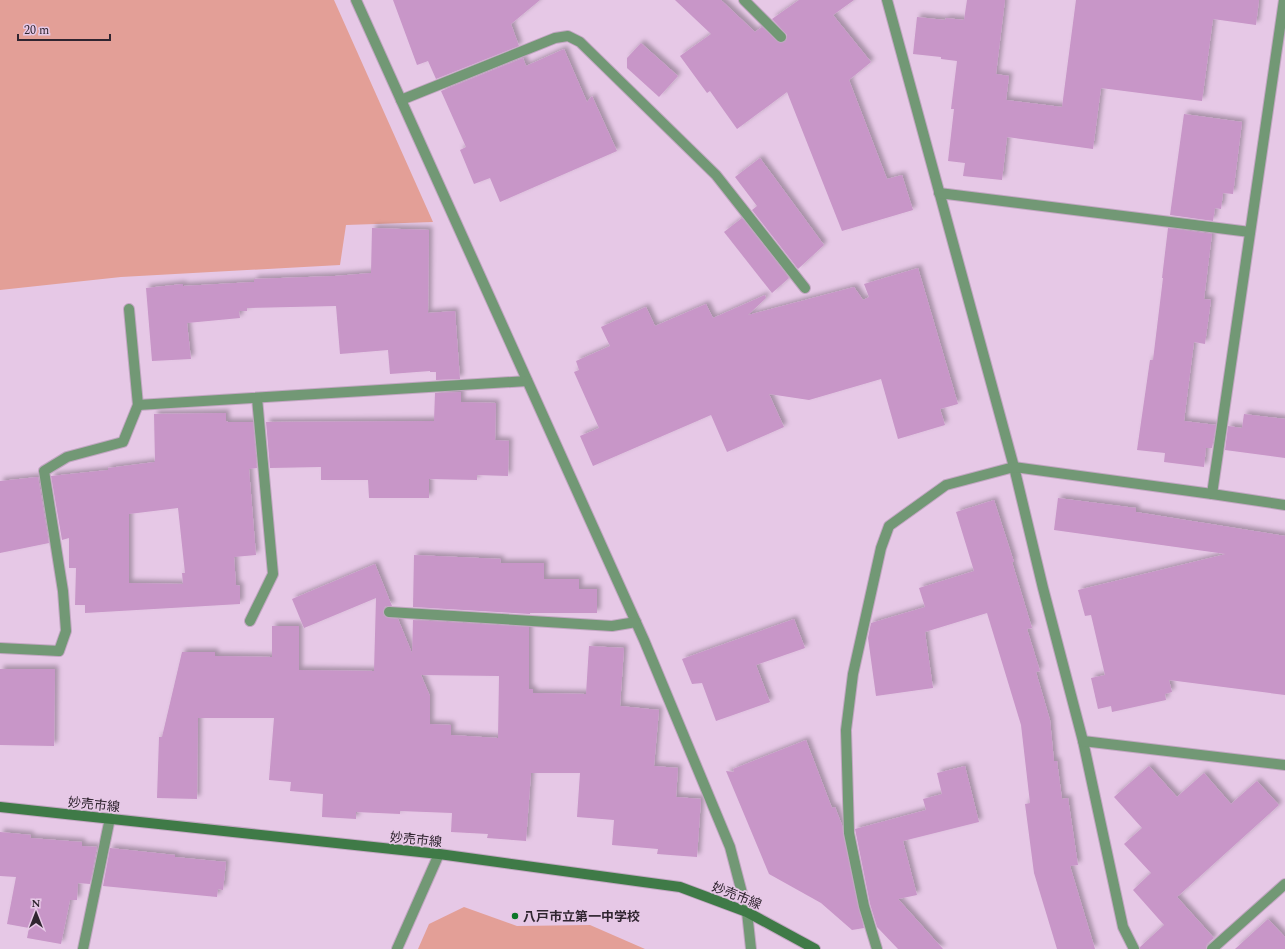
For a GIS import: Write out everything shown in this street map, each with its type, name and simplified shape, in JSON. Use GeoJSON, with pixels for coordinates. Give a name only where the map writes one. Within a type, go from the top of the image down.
{"type":"FeatureCollection","features":[{"type":"Feature","properties":{"kind":"main road","name":"妙売市線"},"geometry":{"type":"LineString","coordinates":[[0,807],[439,854],[680,887],[747,912],[815,949]]}},
{"type":"Feature","properties":{"kind":"street"},"geometry":{"type":"LineString","coordinates":[[356,0],[636,622],[730,847],[747,912],[751,949]]}},
{"type":"Feature","properties":{"kind":"street"},"geometry":{"type":"LineString","coordinates":[[744,0],[781,38]]}},
{"type":"Feature","properties":{"kind":"street"},"geometry":{"type":"LineString","coordinates":[[887,0],[1014,467],[1043,588],[1083,741],[1123,927],[1134,949]]}},
{"type":"Feature","properties":{"kind":"street"},"geometry":{"type":"LineString","coordinates":[[1212,494],[1284,0]]}},
{"type":"Feature","properties":{"kind":"street"},"geometry":{"type":"LineString","coordinates":[[400,100],[555,38],[568,36],[580,42],[716,175],[805,288]]}},
{"type":"Feature","properties":{"kind":"street"},"geometry":{"type":"LineString","coordinates":[[939,193],[1250,232]]}},
{"type":"Feature","properties":{"kind":"street"},"geometry":{"type":"LineString","coordinates":[[0,648],[58,651],[66,631],[63,592],[44,471],[68,457],[123,442],[138,405],[129,309]]}},
{"type":"Feature","properties":{"kind":"street"},"geometry":{"type":"LineString","coordinates":[[138,405],[527,381]]}},
{"type":"Feature","properties":{"kind":"street"},"geometry":{"type":"LineString","coordinates":[[250,621],[272,574],[257,398]]}},
{"type":"Feature","properties":{"kind":"street"},"geometry":{"type":"LineString","coordinates":[[877,949],[864,906],[849,833],[846,730],[853,674],[881,548],[889,526],[946,485],[1014,467],[1285,505]]}},
{"type":"Feature","properties":{"kind":"street"},"geometry":{"type":"LineString","coordinates":[[389,612],[612,626],[636,622]]}},
{"type":"Feature","properties":{"kind":"street"},"geometry":{"type":"LineString","coordinates":[[1083,741],[1285,765]]}},
{"type":"Feature","properties":{"kind":"street"},"geometry":{"type":"LineString","coordinates":[[83,949],[110,818]]}},
{"type":"Feature","properties":{"kind":"street"},"geometry":{"type":"LineString","coordinates":[[397,949],[439,854]]}},
{"type":"Feature","properties":{"kind":"street"},"geometry":{"type":"LineString","coordinates":[[1212,949],[1285,884]]}},
{"type":"Feature","properties":{"kind":"shaded area"},"geometry":{"type":"Polygon","coordinates":[[[0,0],[334,0],[433,222],[346,225],[340,265],[121,277],[0,290],[0,0]]]}},
{"type":"Feature","properties":{"kind":"shaded area"},"geometry":{"type":"Polygon","coordinates":[[[464,907],[517,926],[590,925],[645,949],[418,949],[429,924],[464,907]]]}},
{"type":"Feature","properties":{"kind":"building"},"geometry":{"type":"Polygon","coordinates":[[[393,0],[540,0],[511,24],[519,46],[436,79],[428,61],[417,65],[393,0]]]}},
{"type":"Feature","properties":{"kind":"building"},"geometry":{"type":"Polygon","coordinates":[[[675,0],[721,0],[755,32],[762,27],[780,43],[786,41],[787,35],[772,19],[799,0],[854,0],[833,15],[871,62],[849,80],[887,179],[902,175],[913,210],[842,231],[787,92],[737,129],[710,91],[707,93],[680,56],[711,34],[675,0]]]}},
{"type":"Feature","properties":{"kind":"building"},"geometry":{"type":"Polygon","coordinates":[[[967,0],[1005,0],[996,74],[1009,76],[1006,100],[1062,107],[1076,0],[1259,0],[1256,25],[1213,19],[1202,101],[1101,88],[1093,149],[1007,137],[1002,180],[963,176],[965,163],[948,161],[954,109],[951,109],[957,61],[941,59],[941,57],[913,54],[917,17],[945,20],[946,18],[964,20],[967,0]]]}},
{"type":"Feature","properties":{"kind":"building"},"geometry":{"type":"Polygon","coordinates":[[[641,43],[678,76],[659,97],[627,68],[627,58],[641,43]]]}},
{"type":"Feature","properties":{"kind":"building"},"geometry":{"type":"Polygon","coordinates":[[[564,49],[587,102],[592,96],[617,151],[500,202],[490,178],[474,184],[460,150],[466,147],[441,91],[523,58],[526,66],[564,49]]]}},
{"type":"Feature","properties":{"kind":"building"},"geometry":{"type":"Polygon","coordinates":[[[1184,114],[1242,122],[1233,194],[1223,193],[1221,209],[1215,208],[1213,221],[1170,215],[1184,114]]]}},
{"type":"Feature","properties":{"kind":"building"},"geometry":{"type":"Polygon","coordinates":[[[760,158],[824,245],[798,269],[752,210],[757,206],[735,177],[760,158]]]}},
{"type":"Feature","properties":{"kind":"building"},"geometry":{"type":"Polygon","coordinates":[[[742,218],[789,278],[772,293],[724,232],[742,218]]]}},
{"type":"Feature","properties":{"kind":"building"},"geometry":{"type":"Polygon","coordinates":[[[372,228],[429,230],[428,313],[455,311],[460,379],[436,380],[436,372],[430,371],[390,374],[388,350],[340,354],[336,306],[247,308],[247,311],[239,311],[240,318],[187,323],[191,359],[152,361],[146,288],[183,284],[183,286],[254,282],[254,279],[371,273],[372,228]]]}},
{"type":"Feature","properties":{"kind":"building"},"geometry":{"type":"Polygon","coordinates":[[[1168,228],[1212,234],[1204,299],[1211,300],[1205,344],[1194,342],[1184,421],[1216,425],[1212,448],[1206,448],[1204,467],[1164,462],[1165,453],[1137,450],[1150,360],[1153,360],[1168,228]]]}},
{"type":"Feature","properties":{"kind":"building"},"geometry":{"type":"Polygon","coordinates":[[[918,268],[958,404],[940,409],[945,425],[898,439],[881,379],[809,400],[769,394],[784,427],[727,452],[711,415],[593,466],[580,436],[599,428],[574,372],[579,370],[576,361],[610,346],[601,327],[646,307],[655,326],[706,304],[713,318],[765,295],[766,298],[748,315],[854,287],[863,300],[869,297],[864,284],[918,268]]]}},
{"type":"Feature","properties":{"kind":"building"},"geometry":{"type":"Polygon","coordinates":[[[461,392],[461,402],[496,403],[495,440],[509,441],[508,476],[477,475],[477,480],[429,479],[429,498],[369,498],[368,480],[321,480],[321,467],[270,468],[266,422],[434,421],[435,393],[461,392]]]}},
{"type":"Feature","properties":{"kind":"building"},"geometry":{"type":"Polygon","coordinates":[[[226,413],[226,421],[228,422],[253,422],[257,468],[249,469],[256,555],[234,557],[236,585],[240,586],[240,604],[85,613],[85,605],[75,605],[76,568],[69,568],[69,538],[62,540],[51,476],[108,470],[108,468],[155,462],[154,414],[226,413]],[[178,508],[129,514],[129,583],[183,584],[182,573],[185,573],[178,508]]]}},
{"type":"Feature","properties":{"kind":"building"},"geometry":{"type":"Polygon","coordinates":[[[1244,414],[1285,419],[1285,458],[1225,450],[1228,426],[1242,428],[1244,414]]]}},
{"type":"Feature","properties":{"kind":"building"},"geometry":{"type":"Polygon","coordinates":[[[38,477],[49,543],[0,553],[0,481],[38,477]]]}},
{"type":"Feature","properties":{"kind":"building"},"geometry":{"type":"Polygon","coordinates":[[[1058,498],[1136,508],[1136,512],[1285,536],[1285,695],[1169,680],[1172,692],[1165,694],[1166,700],[1112,712],[1111,706],[1098,709],[1091,678],[1105,675],[1091,615],[1085,616],[1078,590],[1226,554],[1054,530],[1058,498]]]}},
{"type":"Feature","properties":{"kind":"building"},"geometry":{"type":"Polygon","coordinates":[[[994,500],[1014,562],[1012,562],[1032,628],[1027,629],[1040,671],[1036,672],[1050,720],[1054,761],[1057,761],[1062,799],[1068,798],[1078,865],[1070,866],[1095,949],[1057,949],[1034,873],[1025,804],[1030,803],[1021,725],[987,613],[925,632],[933,688],[876,696],[868,638],[871,623],[925,607],[919,588],[974,571],[956,512],[994,500]]]}},
{"type":"Feature","properties":{"kind":"building"},"geometry":{"type":"Polygon","coordinates":[[[414,555],[501,559],[500,563],[544,563],[544,579],[579,579],[579,589],[597,589],[597,613],[530,614],[413,607],[414,555]]]}},
{"type":"Feature","properties":{"kind":"building"},"geometry":{"type":"Polygon","coordinates":[[[375,564],[392,606],[386,606],[384,608],[383,615],[388,618],[398,619],[412,653],[413,620],[529,627],[529,689],[533,689],[533,693],[586,694],[589,646],[624,648],[620,706],[659,710],[654,766],[678,768],[676,797],[701,799],[697,857],[657,854],[658,849],[612,845],[614,820],[577,817],[580,773],[531,773],[526,841],[487,838],[488,834],[451,832],[452,813],[400,811],[400,814],[356,812],[356,819],[322,817],[323,794],[290,791],[291,782],[269,780],[274,718],[198,718],[197,799],[157,798],[159,737],[162,737],[182,652],[215,652],[215,656],[272,657],[272,626],[299,626],[299,670],[374,671],[376,598],[304,628],[292,599],[375,564]],[[421,675],[430,696],[430,724],[451,725],[451,735],[498,738],[499,676],[421,675]]]}},
{"type":"Feature","properties":{"kind":"building"},"geometry":{"type":"Polygon","coordinates":[[[794,619],[805,648],[756,665],[770,702],[716,721],[702,683],[692,684],[682,659],[794,619]]]}},
{"type":"Feature","properties":{"kind":"building"},"geometry":{"type":"Polygon","coordinates":[[[0,669],[55,669],[54,746],[0,745],[0,669]]]}},
{"type":"Feature","properties":{"kind":"building"},"geometry":{"type":"Polygon","coordinates":[[[806,740],[832,808],[835,807],[842,825],[858,907],[864,928],[852,930],[821,903],[769,874],[726,771],[734,772],[733,769],[806,740]]]}},
{"type":"Feature","properties":{"kind":"building"},"geometry":{"type":"Polygon","coordinates":[[[965,766],[979,822],[903,841],[917,895],[898,899],[943,949],[898,949],[877,927],[870,904],[855,829],[926,810],[923,799],[942,794],[937,773],[965,766]]]}},
{"type":"Feature","properties":{"kind":"building"},"geometry":{"type":"Polygon","coordinates":[[[1149,766],[1177,797],[1204,773],[1231,804],[1257,781],[1279,805],[1177,897],[1214,938],[1207,944],[1206,949],[1140,949],[1140,947],[1164,925],[1133,890],[1151,873],[1124,844],[1142,828],[1114,797],[1149,766]]]}},
{"type":"Feature","properties":{"kind":"building"},"geometry":{"type":"Polygon","coordinates":[[[0,832],[31,835],[30,838],[82,842],[82,846],[97,847],[90,884],[78,883],[77,900],[70,900],[61,944],[27,938],[29,928],[7,924],[16,877],[0,876],[0,832]]]}},
{"type":"Feature","properties":{"kind":"building"},"geometry":{"type":"Polygon","coordinates":[[[110,848],[226,862],[223,890],[218,889],[217,897],[103,886],[110,848]]]}},
{"type":"Feature","properties":{"kind":"building"},"geometry":{"type":"Polygon","coordinates":[[[1268,919],[1285,937],[1285,949],[1235,949],[1268,919]]]}},
{"type":"Feature","properties":{"kind":"place","name":"八戸市立第一中学校"},"geometry":{"type":"Point","coordinates":[515,916]}}]}
